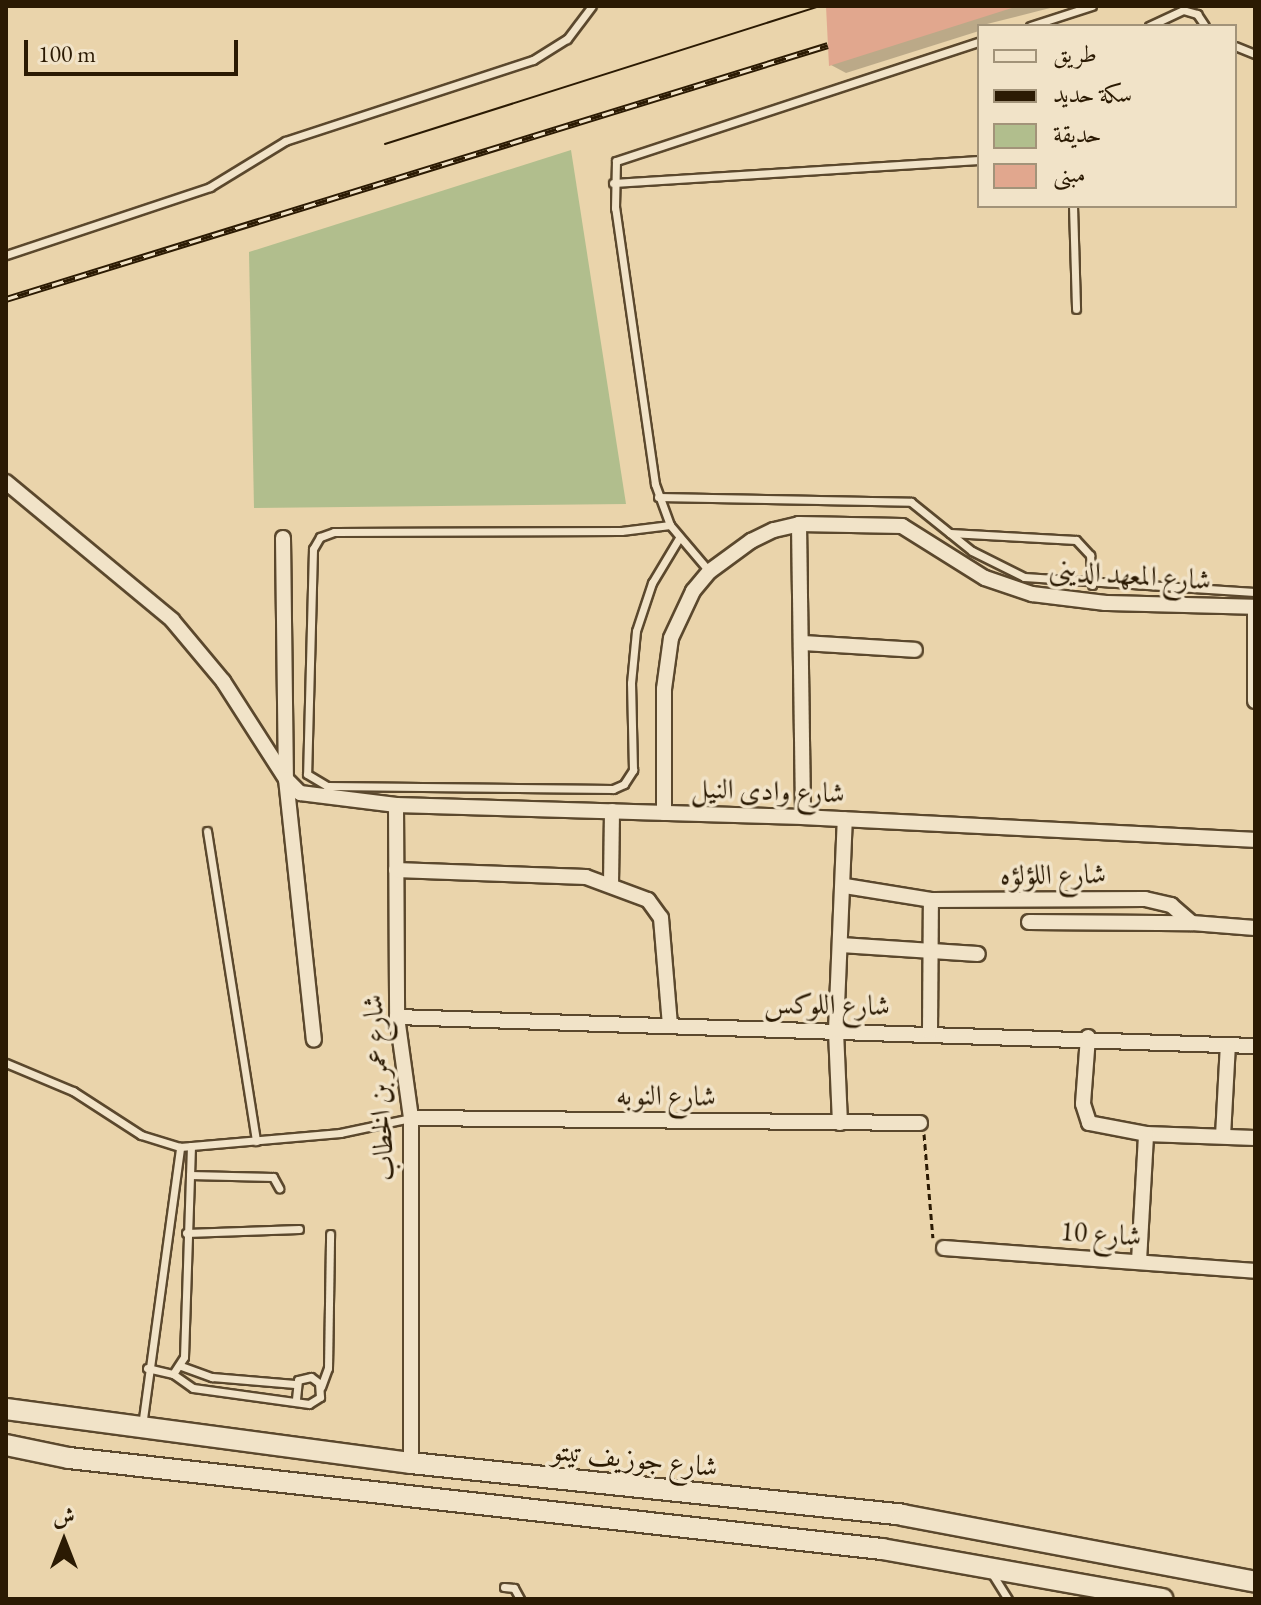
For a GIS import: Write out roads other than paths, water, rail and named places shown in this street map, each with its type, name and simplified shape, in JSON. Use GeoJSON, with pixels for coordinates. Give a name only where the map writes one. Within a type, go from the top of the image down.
{"type":"FeatureCollection","features":[{"type":"Feature","properties":{"kind":"main road","name":"شارع جوزيف تيتو"},"geometry":{"type":"LineString","coordinates":[[6,1409],[141,1430],[411,1463],[902,1515],[1255,1582]]}},
{"type":"Feature","properties":{"kind":"main road"},"geometry":{"type":"LineString","coordinates":[[6,1445],[69,1458],[882,1549],[1163,1599]]}},
{"type":"Feature","properties":{"kind":"street"},"geometry":{"type":"LineString","coordinates":[[6,482],[172,620],[223,681],[286,779]]}},
{"type":"Feature","properties":{"kind":"street"},"geometry":{"type":"LineString","coordinates":[[799,524],[803,817]]}},
{"type":"Feature","properties":{"kind":"street","name":"شارع المعهد الدينى"},"geometry":{"type":"LineString","coordinates":[[664,813],[665,663],[680,614],[710,571],[751,541],[799,524],[902,526],[985,578],[1032,594],[1105,603],[1255,607]]}},
{"type":"Feature","properties":{"kind":"street"},"geometry":{"type":"LineString","coordinates":[[283,538],[286,779],[314,1040]]}},
{"type":"Feature","properties":{"kind":"street"},"geometry":{"type":"LineString","coordinates":[[1255,607],[1255,701]]}},
{"type":"Feature","properties":{"kind":"street"},"geometry":{"type":"LineString","coordinates":[[802,643],[915,650]]}},
{"type":"Feature","properties":{"kind":"street","name":"شارع وادى النيل"},"geometry":{"type":"LineString","coordinates":[[286,779],[300,793],[396,805],[803,817],[1255,840]]}},
{"type":"Feature","properties":{"kind":"street","name":"شارع عمر بن الخطاب"},"geometry":{"type":"LineString","coordinates":[[396,805],[397,1017],[411,1118],[411,1463]]}},
{"type":"Feature","properties":{"kind":"street"},"geometry":{"type":"LineString","coordinates":[[611,884],[612,811]]}},
{"type":"Feature","properties":{"kind":"street"},"geometry":{"type":"LineString","coordinates":[[840,1123],[836,1030],[845,886],[845,819]]}},
{"type":"Feature","properties":{"kind":"street"},"geometry":{"type":"LineString","coordinates":[[396,870],[586,877],[611,884],[653,903],[660,912],[670,1026]]}},
{"type":"Feature","properties":{"kind":"street","name":"شارع اللؤلؤه"},"geometry":{"type":"LineString","coordinates":[[845,886],[931,900],[1145,899],[1171,905],[1192,923],[1255,928]]}},
{"type":"Feature","properties":{"kind":"street"},"geometry":{"type":"LineString","coordinates":[[930,1032],[931,900]]}},
{"type":"Feature","properties":{"kind":"street"},"geometry":{"type":"LineString","coordinates":[[1029,922],[1192,923]]}},
{"type":"Feature","properties":{"kind":"street"},"geometry":{"type":"LineString","coordinates":[[841,945],[978,954]]}},
{"type":"Feature","properties":{"kind":"street","name":"شارع اللوكس"},"geometry":{"type":"LineString","coordinates":[[397,1017],[1088,1037],[1255,1046]]}},
{"type":"Feature","properties":{"kind":"street"},"geometry":{"type":"LineString","coordinates":[[1088,1037],[1085,1116],[1097,1128],[1146,1134],[1255,1138]]}},
{"type":"Feature","properties":{"kind":"street"},"geometry":{"type":"LineString","coordinates":[[1223,1136],[1228,1045]]}},
{"type":"Feature","properties":{"kind":"street","name":"شارع النوبه"},"geometry":{"type":"LineString","coordinates":[[411,1118],[920,1123]]}},
{"type":"Feature","properties":{"kind":"street"},"geometry":{"type":"LineString","coordinates":[[1139,1261],[1146,1134]]}},
{"type":"Feature","properties":{"kind":"street","name":"شارع 10"},"geometry":{"type":"LineString","coordinates":[[944,1248],[1255,1271]]}},
{"type":"Feature","properties":{"kind":"lane"},"geometry":{"type":"LineString","coordinates":[[6,255],[210,187],[285,141],[533,60],[567,39],[592,6]]}},
{"type":"Feature","properties":{"kind":"lane"},"geometry":{"type":"LineString","coordinates":[[1036,24],[1092,6]]}},
{"type":"Feature","properties":{"kind":"lane"},"geometry":{"type":"LineString","coordinates":[[1153,24],[1183,10],[1197,14],[1204,24]]}},
{"type":"Feature","properties":{"kind":"lane"},"geometry":{"type":"LineString","coordinates":[[710,571],[679,538],[658,497],[613,167],[626,154],[977,43]]}},
{"type":"Feature","properties":{"kind":"lane"},"geometry":{"type":"LineString","coordinates":[[613,183],[977,160]]}},
{"type":"Feature","properties":{"kind":"lane"},"geometry":{"type":"LineString","coordinates":[[1073,208],[1076,309]]}},
{"type":"Feature","properties":{"kind":"lane"},"geometry":{"type":"LineString","coordinates":[[658,497],[905,501],[922,507],[948,533],[1012,573],[1092,585],[1255,592]]}},
{"type":"Feature","properties":{"kind":"lane"},"geometry":{"type":"LineString","coordinates":[[670,525],[621,531],[334,532],[320,537],[313,549],[307,774],[327,786],[619,787],[633,770],[631,683],[636,631],[652,583],[679,538]]}},
{"type":"Feature","properties":{"kind":"lane"},"geometry":{"type":"LineString","coordinates":[[948,533],[1076,540],[1090,555],[1092,585]]}},
{"type":"Feature","properties":{"kind":"lane"},"geometry":{"type":"LineString","coordinates":[[207,831],[256,1141]]}},
{"type":"Feature","properties":{"kind":"lane"},"geometry":{"type":"LineString","coordinates":[[6,1063],[73,1091],[141,1135],[180,1147],[367,1129],[411,1118]]}},
{"type":"Feature","properties":{"kind":"lane"},"geometry":{"type":"LineString","coordinates":[[173,1374],[181,1366],[191,1146]]}},
{"type":"Feature","properties":{"kind":"lane"},"geometry":{"type":"LineString","coordinates":[[141,1430],[147,1368],[180,1147]]}},
{"type":"Feature","properties":{"kind":"lane"},"geometry":{"type":"LineString","coordinates":[[190,1175],[273,1177],[279,1188]]}},
{"type":"Feature","properties":{"kind":"lane"},"geometry":{"type":"LineString","coordinates":[[186,1233],[299,1229]]}},
{"type":"Feature","properties":{"kind":"lane"},"geometry":{"type":"LineString","coordinates":[[147,1368],[173,1374],[193,1388],[313,1403],[328,1368],[330,1234]]}},
{"type":"Feature","properties":{"kind":"lane"},"geometry":{"type":"LineString","coordinates":[[181,1366],[212,1377],[295,1384],[311,1377],[321,1387]]}},
{"type":"Feature","properties":{"kind":"lane"},"geometry":{"type":"LineString","coordinates":[[295,1384],[296,1399]]}},
{"type":"Feature","properties":{"kind":"lane"},"geometry":{"type":"LineString","coordinates":[[988,1567],[1008,1599]]}},
{"type":"Feature","properties":{"kind":"lane"},"geometry":{"type":"LineString","coordinates":[[504,1587],[514,1588],[520,1599]]}},
{"type":"Feature","properties":{"kind":"tram line"},"geometry":{"type":"LineString","coordinates":[[385,144],[820,6]]}},
{"type":"Feature","properties":{"kind":"railway"},"geometry":{"type":"LineString","coordinates":[[6,299],[828,45]]}}]}
